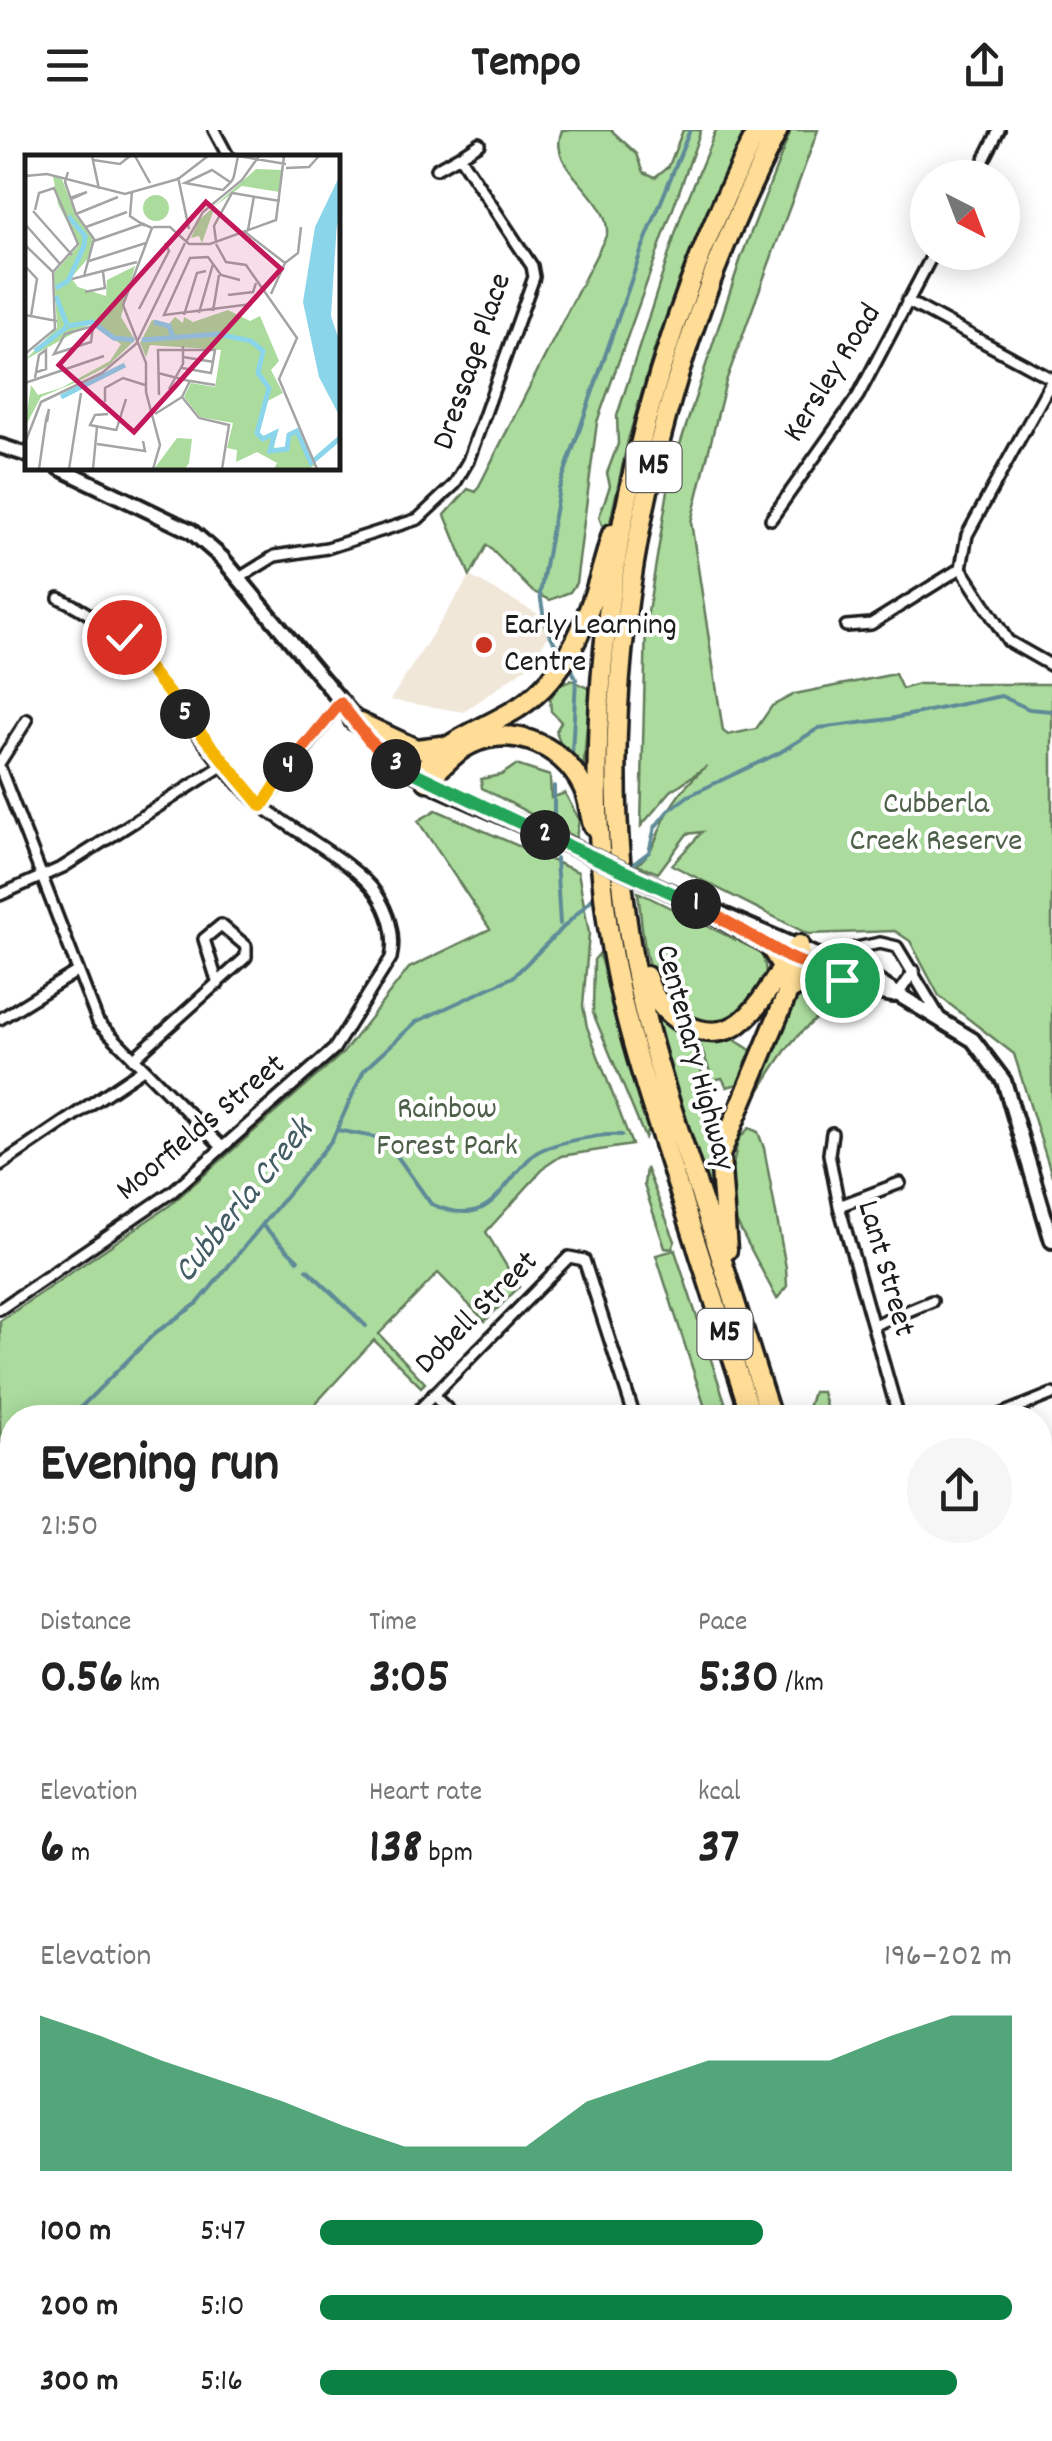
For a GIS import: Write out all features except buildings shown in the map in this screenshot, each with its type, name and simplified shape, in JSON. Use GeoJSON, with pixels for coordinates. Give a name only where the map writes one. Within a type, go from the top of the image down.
{"type":"FeatureCollection","features":[{"type":"Feature","properties":{"kind":"highway","name":"Centenary Highway"},"geometry":{"type":"LineString","coordinates":[[748,1405],[635,1050],[614,964],[600,838],[605,664],[626,512],[648,416],[682,310],[758,130]]}},
{"type":"Feature","properties":{"kind":"highway","name":"Centenary Highway"},"geometry":{"type":"LineString","coordinates":[[766,1405],[661,1077],[634,966],[624,893],[618,790],[633,580],[655,462],[707,288],[778,130]]}},
{"type":"Feature","properties":{"kind":"highway"},"geometry":{"type":"LineString","coordinates":[[427,782],[427,764],[460,738],[526,702],[559,668],[583,628],[612,536],[626,512]]}},
{"type":"Feature","properties":{"kind":"highway"},"geometry":{"type":"LineString","coordinates":[[354,720],[420,750],[460,738]]}},
{"type":"Feature","properties":{"kind":"highway"},"geometry":{"type":"LineString","coordinates":[[427,782],[473,744],[496,738],[525,738],[555,752],[576,775],[600,838]]}},
{"type":"Feature","properties":{"kind":"highway"},"geometry":{"type":"LineString","coordinates":[[634,966],[646,976],[654,998],[666,1012],[705,1031],[727,1030],[761,1006],[788,956]]}},
{"type":"Feature","properties":{"kind":"highway"},"geometry":{"type":"LineString","coordinates":[[748,1348],[725,1238],[720,1155],[788,992],[788,956]]}},
{"type":"Feature","properties":{"kind":"highway"},"geometry":{"type":"LineString","coordinates":[[788,992],[810,980],[842,980]]}},
{"type":"Feature","properties":{"kind":"main road"},"geometry":{"type":"LineString","coordinates":[[0,446],[25,455]]}},
{"type":"Feature","properties":{"kind":"main road"},"geometry":{"type":"LineString","coordinates":[[64,470],[191,531],[241,577],[388,758],[427,782],[697,904],[788,956],[820,956],[973,1040],[1004,1081],[1052,1240]]}},
{"type":"Feature","properties":{"kind":"main road"},"geometry":{"type":"LineString","coordinates":[[697,904],[788,956],[842,980],[897,996]]}},
{"type":"Feature","properties":{"kind":"street"},"geometry":{"type":"LineString","coordinates":[[214,130],[227,155]]}},
{"type":"Feature","properties":{"kind":"street"},"geometry":{"type":"LineString","coordinates":[[984,160],[999,130]]}},
{"type":"Feature","properties":{"kind":"street"},"geometry":{"type":"LineString","coordinates":[[436,169],[479,143]]}},
{"type":"Feature","properties":{"kind":"street","name":"Dressage Place"},"geometry":{"type":"LineString","coordinates":[[241,577],[275,556],[327,548],[418,519],[461,477],[534,278],[532,266],[460,156]]}},
{"type":"Feature","properties":{"kind":"street","name":"Kersley Road"},"geometry":{"type":"LineString","coordinates":[[771,520],[858,396],[924,270]]}},
{"type":"Feature","properties":{"kind":"street"},"geometry":{"type":"LineString","coordinates":[[908,301],[1052,379],[966,535],[960,568],[1008,640],[1052,666]]}},
{"type":"Feature","properties":{"kind":"street"},"geometry":{"type":"LineString","coordinates":[[846,626],[870,624],[960,568]]}},
{"type":"Feature","properties":{"kind":"street"},"geometry":{"type":"LineString","coordinates":[[59,598],[124,637],[262,806],[340,703]]}},
{"type":"Feature","properties":{"kind":"street"},"geometry":{"type":"LineString","coordinates":[[26,720],[0,765],[98,1022],[221,1146]]}},
{"type":"Feature","properties":{"kind":"street"},"geometry":{"type":"LineString","coordinates":[[0,894],[44,877],[224,764]]}},
{"type":"Feature","properties":{"kind":"street","name":"Moorfields Street"},"geometry":{"type":"LineString","coordinates":[[0,1309],[124,1228],[334,1049],[391,958],[394,934],[375,892],[262,806]]}},
{"type":"Feature","properties":{"kind":"street"},"geometry":{"type":"LineString","coordinates":[[133,1059],[218,984],[246,957],[246,946],[221,925],[204,939],[218,984]]}},
{"type":"Feature","properties":{"kind":"street"},"geometry":{"type":"LineString","coordinates":[[820,956],[880,943],[902,950],[940,1019]]}},
{"type":"Feature","properties":{"kind":"street"},"geometry":{"type":"LineString","coordinates":[[897,996],[914,971]]}},
{"type":"Feature","properties":{"kind":"street"},"geometry":{"type":"LineString","coordinates":[[0,1019],[76,972]]}},
{"type":"Feature","properties":{"kind":"street"},"geometry":{"type":"LineString","coordinates":[[0,1165],[143,1070]]}},
{"type":"Feature","properties":{"kind":"street","name":"Lant Street"},"geometry":{"type":"LineString","coordinates":[[832,1133],[829,1154],[839,1206],[896,1405]]}},
{"type":"Feature","properties":{"kind":"street"},"geometry":{"type":"LineString","coordinates":[[839,1206],[900,1184]]}},
{"type":"Feature","properties":{"kind":"street","name":"Dobell Street"},"geometry":{"type":"LineString","coordinates":[[423,1405],[569,1257],[584,1260],[631,1405]]}},
{"type":"Feature","properties":{"kind":"street"},"geometry":{"type":"LineString","coordinates":[[874,1325],[932,1301]]}},
{"type":"Feature","properties":{"kind":"street"},"geometry":{"type":"LineString","coordinates":[[1024,1405],[1052,1394]]}},
{"type":"Feature","properties":{"kind":"street"},"geometry":{"type":"LineString","coordinates":[[433,1395],[443,1405]]}},
{"type":"Feature","properties":{"kind":"shaded area","name":"Early Learning Centre"},"geometry":{"type":"Polygon","coordinates":[[[470,576],[556,624],[528,666],[464,712],[390,700],[470,576]]]}},
{"type":"Feature","properties":{"kind":"green space"},"geometry":{"type":"Polygon","coordinates":[[[562,130],[611,130],[637,154],[644,172],[655,177],[669,166],[683,130],[701,130],[597,422],[576,583],[570,592],[550,600],[532,591],[487,545],[470,576],[445,515],[468,489],[476,492],[607,234],[599,206],[562,158],[562,130]]]}},
{"type":"Feature","properties":{"kind":"green space"},"geometry":{"type":"Polygon","coordinates":[[[716,130],[749,130],[656,344],[628,440],[600,568],[594,568],[604,530],[599,517],[610,486],[607,473],[618,444],[617,416],[682,213],[716,130]]]}},
{"type":"Feature","properties":{"kind":"green space","name":"Cubberla Creek Reserve"},"geometry":{"type":"Polygon","coordinates":[[[791,130],[818,130],[726,381],[691,522],[723,731],[728,735],[756,729],[772,706],[795,694],[895,674],[902,689],[918,684],[1052,684],[1052,1176],[1014,1054],[939,996],[910,941],[895,931],[808,934],[672,865],[702,832],[687,834],[658,873],[637,865],[651,848],[679,795],[707,766],[671,791],[641,826],[646,624],[671,472],[741,258],[791,130]]]}},
{"type":"Feature","properties":{"kind":"green space"},"geometry":{"type":"Polygon","coordinates":[[[572,680],[590,689],[583,773],[562,749],[556,731],[561,722],[551,711],[550,699],[558,686],[572,680]]]}},
{"type":"Feature","properties":{"kind":"green space"},"geometry":{"type":"Polygon","coordinates":[[[516,765],[550,776],[551,798],[565,793],[579,820],[576,838],[482,788],[481,779],[501,775],[516,765]]]}},
{"type":"Feature","properties":{"kind":"green space","name":"Rainbow Forest Park"},"geometry":{"type":"Polygon","coordinates":[[[436,810],[578,872],[589,933],[583,1006],[587,1027],[632,1145],[561,1156],[546,1166],[486,1232],[519,1287],[485,1321],[438,1273],[379,1334],[425,1383],[421,1387],[374,1340],[314,1405],[0,1405],[0,1321],[170,1205],[343,1053],[409,968],[490,929],[418,821],[436,810]]]}},
{"type":"Feature","properties":{"kind":"green space"},"geometry":{"type":"Polygon","coordinates":[[[638,892],[760,952],[765,977],[753,999],[731,1015],[707,1023],[686,1018],[670,1007],[651,973],[638,892]]]}},
{"type":"Feature","properties":{"kind":"green space"},"geometry":{"type":"Polygon","coordinates":[[[599,954],[648,1128],[645,1138],[593,1013],[594,960],[599,954]]]}},
{"type":"Feature","properties":{"kind":"green space"},"geometry":{"type":"Polygon","coordinates":[[[839,984],[851,991],[857,1013],[840,1005],[812,1023],[789,1046],[753,1101],[745,1104],[788,1003],[803,987],[839,984]]]}},
{"type":"Feature","properties":{"kind":"green space"},"geometry":{"type":"Polygon","coordinates":[[[650,1005],[681,1030],[699,1064],[713,1136],[715,1200],[710,1202],[667,1071],[650,1005]]]}},
{"type":"Feature","properties":{"kind":"green space"},"geometry":{"type":"Polygon","coordinates":[[[697,1036],[729,1036],[752,1051],[738,1084],[727,1087],[722,1078],[713,1080],[697,1036]]]}},
{"type":"Feature","properties":{"kind":"green space"},"geometry":{"type":"Polygon","coordinates":[[[749,1128],[758,1132],[764,1148],[786,1268],[787,1286],[777,1299],[734,1217],[732,1171],[738,1140],[749,1128]]]}},
{"type":"Feature","properties":{"kind":"green space"},"geometry":{"type":"Polygon","coordinates":[[[646,1168],[675,1241],[672,1249],[665,1248],[644,1185],[646,1168]]]}},
{"type":"Feature","properties":{"kind":"green space"},"geometry":{"type":"Polygon","coordinates":[[[675,1250],[726,1405],[704,1405],[656,1255],[675,1250]]]}},
{"type":"Feature","properties":{"kind":"green space"},"geometry":{"type":"Polygon","coordinates":[[[813,1392],[822,1392],[826,1405],[809,1405],[813,1392]]]}},
{"type":"Feature","properties":{"kind":"waterway"},"geometry":{"type":"LineString","coordinates":[[556,646],[545,624],[540,594],[559,489],[642,249],[690,130]]}},
{"type":"Feature","properties":{"kind":"waterway"},"geometry":{"type":"LineString","coordinates":[[569,662],[576,679],[572,754]]}},
{"type":"Feature","properties":{"kind":"waterway","name":"Cubberla Creek"},"geometry":{"type":"LineString","coordinates":[[628,868],[649,852],[655,827],[688,796],[779,753],[819,728],[890,719],[1001,696],[1029,709],[1052,711]]}},
{"type":"Feature","properties":{"kind":"waterway"},"geometry":{"type":"LineString","coordinates":[[554,786],[554,817]]}},
{"type":"Feature","properties":{"kind":"waterway"},"geometry":{"type":"LineString","coordinates":[[556,859],[560,924]]}},
{"type":"Feature","properties":{"kind":"waterway","name":"Cubberla Creek"},"geometry":{"type":"LineString","coordinates":[[83,1405],[155,1333],[198,1303],[332,1140],[364,1070],[416,1022],[513,977],[597,894]]}},
{"type":"Feature","properties":{"kind":"waterway"},"geometry":{"type":"LineString","coordinates":[[337,1130],[385,1139],[431,1204],[467,1212],[491,1202],[539,1151],[575,1140],[622,1135]]}},
{"type":"Feature","properties":{"kind":"waterway"},"geometry":{"type":"LineString","coordinates":[[263,1226],[298,1260]]}},
{"type":"Feature","properties":{"kind":"waterway"},"geometry":{"type":"LineString","coordinates":[[307,1269],[366,1326]]}},
{"type":"Feature","properties":{"kind":"place","name":"Early Learning Centre"},"geometry":{"type":"Point","coordinates":[484,645]}},
{"type":"Feature","properties":{"kind":"route"},"geometry":{"type":"LineString","coordinates":[[124,637],[262,806],[327,714],[340,703],[369,740],[406,770],[697,904],[788,957],[842,980]]}}]}
